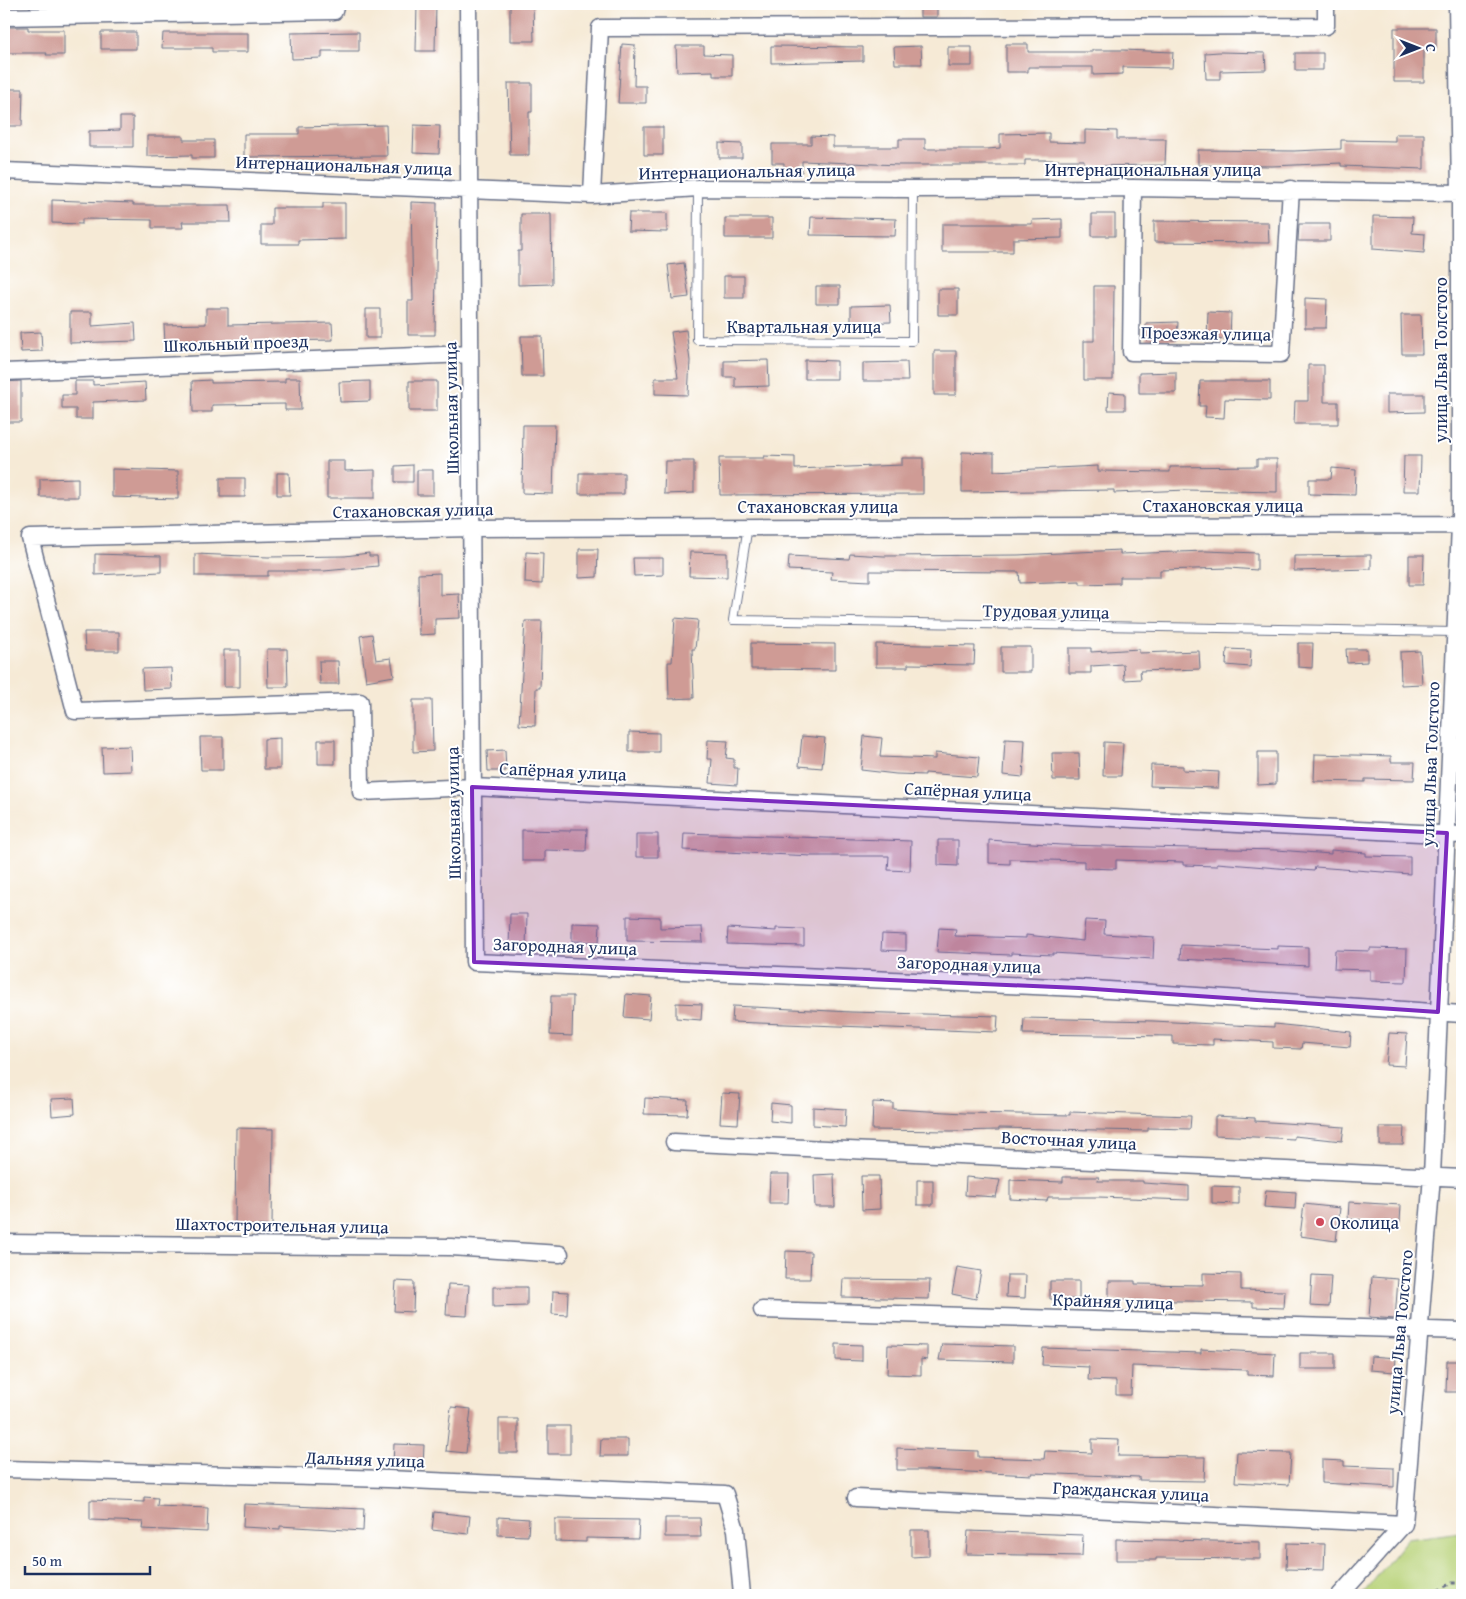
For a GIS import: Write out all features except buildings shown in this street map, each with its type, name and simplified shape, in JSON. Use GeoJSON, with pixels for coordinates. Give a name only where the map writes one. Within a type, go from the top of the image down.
{"type":"FeatureCollection","features":[{"type":"Feature","properties":{"kind":"street"},"geometry":{"type":"LineString","coordinates":[[4,16],[334,11],[336,4]]}},
{"type":"Feature","properties":{"kind":"street","name":"Школьная улица"},"geometry":{"type":"LineString","coordinates":[[468,4],[474,962]]}},
{"type":"Feature","properties":{"kind":"street"},"geometry":{"type":"LineString","coordinates":[[592,195],[600,28],[1326,26],[1326,4]]}},
{"type":"Feature","properties":{"kind":"street","name":"улица Льва Толстого"},"geometry":{"type":"LineString","coordinates":[[1404,1524],[1418,1330],[1432,1176],[1438,1012],[1455,834],[1455,632],[1461,525],[1461,193],[1457,4]]}},
{"type":"Feature","properties":{"kind":"street","name":"Интернациональная улица"},"geometry":{"type":"LineString","coordinates":[[4,171],[592,195],[698,188],[1290,189],[1461,193]]}},
{"type":"Feature","properties":{"kind":"street","name":"Проезжая улица"},"geometry":{"type":"LineString","coordinates":[[1133,188],[1130,352],[1270,354],[1280,354],[1290,189]]}},
{"type":"Feature","properties":{"kind":"street","name":"Школьный проезд"},"geometry":{"type":"LineString","coordinates":[[4,372],[469,354]]}},
{"type":"Feature","properties":{"kind":"street","name":"Стахановская улица"},"geometry":{"type":"LineString","coordinates":[[472,787],[361,792],[360,702],[75,711],[30,538],[472,528],[1461,525]]}},
{"type":"Feature","properties":{"kind":"street","name":"Сапёрная улица"},"geometry":{"type":"LineString","coordinates":[[472,787],[1455,834]]}},
{"type":"Feature","properties":{"kind":"street","name":"Загородная улица"},"geometry":{"type":"LineString","coordinates":[[474,962],[1079,988],[1462,1014]]}},
{"type":"Feature","properties":{"kind":"street","name":"Восточная улица"},"geometry":{"type":"LineString","coordinates":[[674,1142],[1462,1178]]}},
{"type":"Feature","properties":{"kind":"street","name":"Шахтостроительная улица"},"geometry":{"type":"LineString","coordinates":[[4,1243],[451,1247],[560,1254]]}},
{"type":"Feature","properties":{"kind":"street","name":"Крайняя улица"},"geometry":{"type":"LineString","coordinates":[[762,1310],[1462,1331]]}},
{"type":"Feature","properties":{"kind":"street","name":"Дальняя улица"},"geometry":{"type":"LineString","coordinates":[[4,1469],[388,1479],[725,1494],[736,1530],[742,1595]]}},
{"type":"Feature","properties":{"kind":"street","name":"Гражданская улица"},"geometry":{"type":"LineString","coordinates":[[856,1498],[1404,1524]]}},
{"type":"Feature","properties":{"kind":"street"},"geometry":{"type":"LineString","coordinates":[[1340,1595],[1404,1524]]}},
{"type":"Feature","properties":{"kind":"lane","name":"Квартальная улица"},"geometry":{"type":"LineString","coordinates":[[698,188],[697,340],[912,341],[913,189]]}},
{"type":"Feature","properties":{"kind":"lane","name":"Трудовая улица"},"geometry":{"type":"LineString","coordinates":[[748,526],[733,620],[1455,632]]}},
{"type":"Feature","properties":{"kind":"path"},"geometry":{"type":"LineString","coordinates":[[1431,1595],[1451,1583],[1462,1583]]}},
{"type":"Feature","properties":{"kind":"highlighted area"},"geometry":{"type":"Polygon","coordinates":[[[472,787],[1447,833],[1438,1012],[1079,988],[474,962],[472,787]]]}},
{"type":"Feature","properties":{"kind":"green space"},"geometry":{"type":"Polygon","coordinates":[[[1462,1532],[1462,1595],[1362,1595],[1407,1539],[1462,1532]]]}},
{"type":"Feature","properties":{"kind":"place","name":"Околица"},"geometry":{"type":"Point","coordinates":[1320,1222]}}]}
